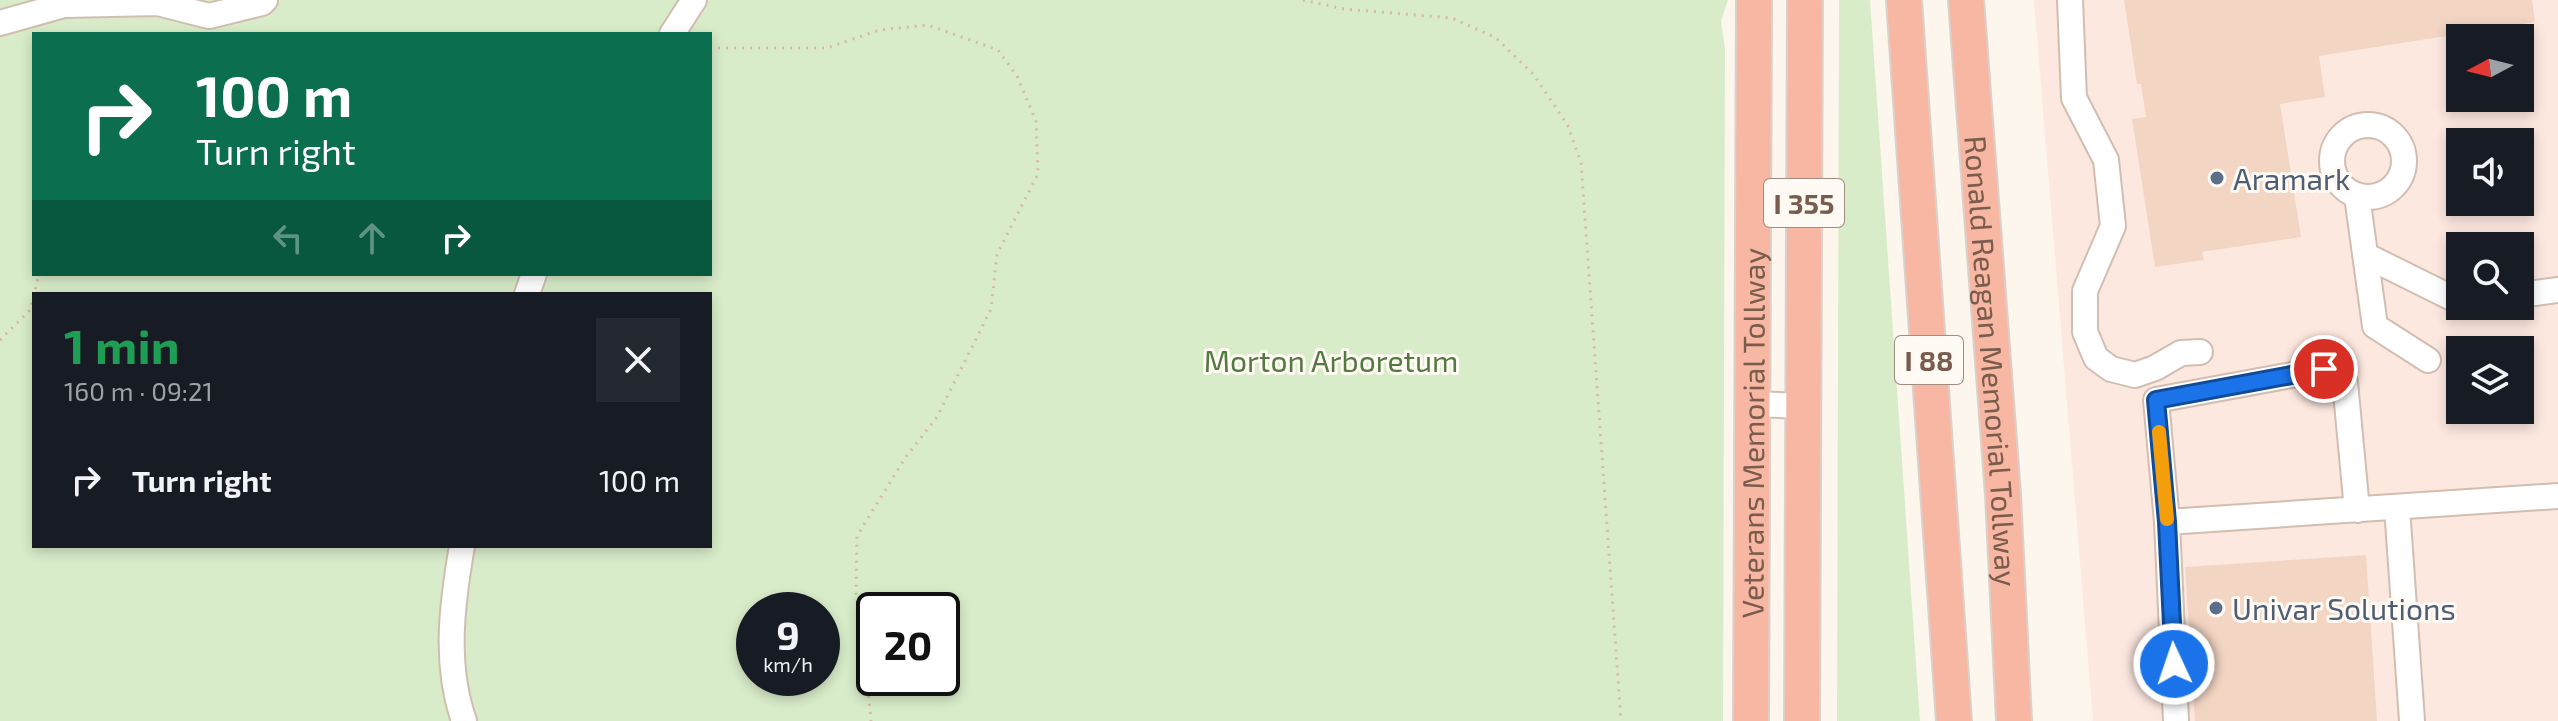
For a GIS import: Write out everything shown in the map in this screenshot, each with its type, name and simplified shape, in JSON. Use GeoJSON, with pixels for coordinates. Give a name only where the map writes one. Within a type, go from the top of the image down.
{"type":"FeatureCollection","features":[{"type":"Feature","properties":{"kind":"highway","name":"Veterans Memorial Tollway"},"geometry":{"type":"LineString","coordinates":[[1751,721],[1754,0]]}},
{"type":"Feature","properties":{"kind":"highway","name":"Veterans Memorial Tollway"},"geometry":{"type":"LineString","coordinates":[[1802,721],[1805,0]]}},
{"type":"Feature","properties":{"kind":"highway","name":"Ronald Reagan Memorial Tollway"},"geometry":{"type":"LineString","coordinates":[[1904,0],[1954,721]]}},
{"type":"Feature","properties":{"kind":"highway","name":"Ronald Reagan Memorial Tollway"},"geometry":{"type":"LineString","coordinates":[[1966,0],[2003,495],[2014,721]]}},
{"type":"Feature","properties":{"kind":"highway"},"geometry":{"type":"LineString","coordinates":[[2003,495],[2028,721]]}},
{"type":"Feature","properties":{"kind":"lane"},"geometry":{"type":"LineString","coordinates":[[0,23],[64,5],[158,3],[209,16],[265,0]]}},
{"type":"Feature","properties":{"kind":"lane"},"geometry":{"type":"LineString","coordinates":[[673,32],[694,0]]}},
{"type":"Feature","properties":{"kind":"lane"},"geometry":{"type":"LineString","coordinates":[[2070,0],[2074,98],[2106,160],[2113,226],[2085,291],[2085,332],[2096,358],[2111,369],[2135,375],[2181,353],[2200,352]]}},
{"type":"Feature","properties":{"kind":"lane"},"geometry":{"type":"LineString","coordinates":[[2357,196],[2375,326],[2428,360]]}},
{"type":"Feature","properties":{"kind":"lane"},"geometry":{"type":"LineString","coordinates":[[2365,255],[2446,295]]}},
{"type":"Feature","properties":{"kind":"lane"},"geometry":{"type":"LineString","coordinates":[[2534,293],[2558,290]]}},
{"type":"Feature","properties":{"kind":"lane"},"geometry":{"type":"LineString","coordinates":[[2176,721],[2167,522],[2156,400],[2324,369],[2345,382],[2357,510]]}},
{"type":"Feature","properties":{"kind":"lane"},"geometry":{"type":"LineString","coordinates":[[1752,404],[1803,406]]}},
{"type":"Feature","properties":{"kind":"lane"},"geometry":{"type":"LineString","coordinates":[[2167,522],[2558,496]]}},
{"type":"Feature","properties":{"kind":"lane"},"geometry":{"type":"LineString","coordinates":[[2397,507],[2412,721]]}},
{"type":"Feature","properties":{"kind":"lane"},"geometry":{"type":"LineString","coordinates":[[462,548],[451,636],[454,693],[464,721]]}},
{"type":"Feature","properties":{"kind":"path"},"geometry":{"type":"LineString","coordinates":[[1303,0],[1344,9],[1452,18],[1471,25],[1496,38],[1516,55],[1534,75],[1568,126],[1581,163],[1621,721]]}},
{"type":"Feature","properties":{"kind":"path"},"geometry":{"type":"LineString","coordinates":[[712,48],[827,48],[879,30],[928,25],[998,50],[1017,76],[1036,121],[1038,174],[997,254],[991,309],[937,417],[905,458],[857,536],[856,593],[871,721]]}},
{"type":"Feature","properties":{"kind":"path"},"geometry":{"type":"LineString","coordinates":[[0,340],[30,310],[32,302]]}},
{"type":"Feature","properties":{"kind":"shaded area"},"geometry":{"type":"Polygon","coordinates":[[[2034,0],[2558,0],[2558,721],[2093,721],[2034,0]]]}},
{"type":"Feature","properties":{"kind":"green space","name":"Morton Arboretum"},"geometry":{"type":"Polygon","coordinates":[[[0,0],[1728,0],[1721,21],[1725,49],[1723,721],[0,721],[0,0]]]}},
{"type":"Feature","properties":{"kind":"green space"},"geometry":{"type":"Polygon","coordinates":[[[1839,0],[1870,0],[1920,721],[1837,721],[1839,0]]]}},
{"type":"Feature","properties":{"kind":"building","name":"Aramark"},"geometry":{"type":"Polygon","coordinates":[[[2124,0],[2532,0],[2535,22],[2446,24],[2446,36],[2319,56],[2325,97],[2280,104],[2301,237],[2202,252],[2204,260],[2155,267],[2132,119],[2146,117],[2141,84],[2137,84],[2124,0]]]}},
{"type":"Feature","properties":{"kind":"building"},"geometry":{"type":"Polygon","coordinates":[[[2366,555],[2377,721],[2195,721],[2185,567],[2366,555]]]}},
{"type":"Feature","properties":{"kind":"slow traffic"},"geometry":{"type":"LineString","coordinates":[[2159,432],[2167,519]]}},
{"type":"Feature","properties":{"kind":"place","name":"Aramark"},"geometry":{"type":"Point","coordinates":[2217,178]}},
{"type":"Feature","properties":{"kind":"place","name":"Univar Solutions"},"geometry":{"type":"Point","coordinates":[2216,608]}},
{"type":"Feature","properties":{"kind":"route"},"geometry":{"type":"LineString","coordinates":[[2174,664],[2167,522],[2156,400],[2324,369]]}}]}
